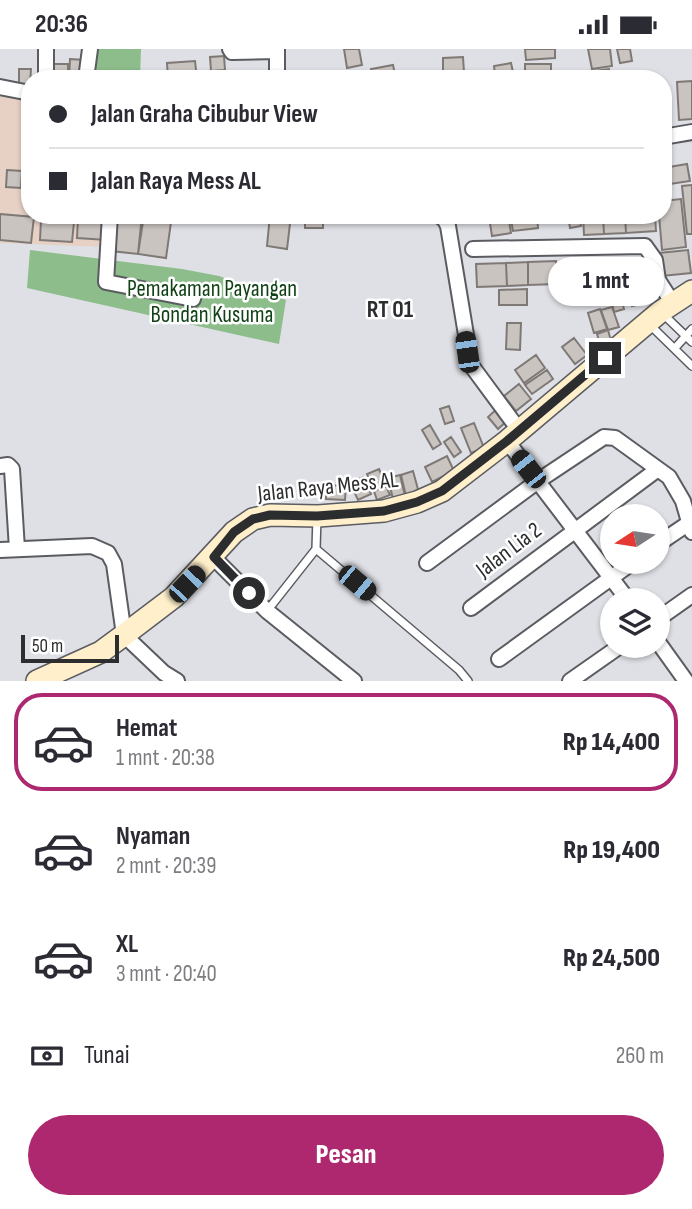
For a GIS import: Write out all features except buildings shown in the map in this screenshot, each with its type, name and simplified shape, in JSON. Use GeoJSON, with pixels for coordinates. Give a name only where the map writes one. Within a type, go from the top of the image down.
{"type":"FeatureCollection","features":[{"type":"Feature","properties":{"kind":"street"},"geometry":{"type":"LineString","coordinates":[[46,70],[47,49]]}},
{"type":"Feature","properties":{"kind":"street"},"geometry":{"type":"LineString","coordinates":[[87,70],[90,49]]}},
{"type":"Feature","properties":{"kind":"street"},"geometry":{"type":"LineString","coordinates":[[230,49],[232,52],[277,50],[277,70]]}},
{"type":"Feature","properties":{"kind":"street"},"geometry":{"type":"LineString","coordinates":[[0,87],[21,91]]}},
{"type":"Feature","properties":{"kind":"street"},"geometry":{"type":"LineString","coordinates":[[672,135],[692,132]]}},
{"type":"Feature","properties":{"kind":"street"},"geometry":{"type":"LineString","coordinates":[[109,224],[106,282],[193,299]]}},
{"type":"Feature","properties":{"kind":"street"},"geometry":{"type":"LineString","coordinates":[[447,224],[471,365],[538,481],[619,588]]}},
{"type":"Feature","properties":{"kind":"street"},"geometry":{"type":"LineString","coordinates":[[473,249],[645,246],[655,260],[660,312]]}},
{"type":"Feature","properties":{"kind":"street","name":"Jalan Raya Mess AL"},"geometry":{"type":"LineString","coordinates":[[37,681],[101,652],[124,635],[174,597],[214,557],[234,532],[253,519],[270,515],[317,516],[384,511],[417,502],[442,491],[660,312],[692,291]]}},
{"type":"Feature","properties":{"kind":"street"},"geometry":{"type":"LineString","coordinates":[[426,563],[538,481],[604,437],[615,438],[670,477],[683,501],[691,527],[670,538]]}},
{"type":"Feature","properties":{"kind":"street"},"geometry":{"type":"LineString","coordinates":[[0,466],[8,465],[12,469],[17,549]]}},
{"type":"Feature","properties":{"kind":"street","name":"Jalan Lia 2"},"geometry":{"type":"LineString","coordinates":[[471,608],[659,469]]}},
{"type":"Feature","properties":{"kind":"street"},"geometry":{"type":"LineString","coordinates":[[0,550],[92,546],[108,553],[114,565],[124,635],[164,673],[177,681]]}},
{"type":"Feature","properties":{"kind":"street"},"geometry":{"type":"LineString","coordinates":[[214,557],[267,611],[354,681]]}},
{"type":"Feature","properties":{"kind":"street"},"geometry":{"type":"LineString","coordinates":[[499,659],[615,574]]}},
{"type":"Feature","properties":{"kind":"street"},"geometry":{"type":"LineString","coordinates":[[670,611],[692,595]]}},
{"type":"Feature","properties":{"kind":"street"},"geometry":{"type":"LineString","coordinates":[[570,681],[603,658]]}},
{"type":"Feature","properties":{"kind":"street"},"geometry":{"type":"LineString","coordinates":[[668,658],[680,678]]}},
{"type":"Feature","properties":{"kind":"lane"},"geometry":{"type":"LineString","coordinates":[[660,312],[690,336],[675,348]]}},
{"type":"Feature","properties":{"kind":"lane"},"geometry":{"type":"LineString","coordinates":[[660,312],[675,348],[692,366]]}},
{"type":"Feature","properties":{"kind":"lane"},"geometry":{"type":"LineString","coordinates":[[267,611],[316,549],[317,516]]}},
{"type":"Feature","properties":{"kind":"lane"},"geometry":{"type":"LineString","coordinates":[[316,549],[459,670],[468,681]]}},
{"type":"Feature","properties":{"kind":"shaded area"},"geometry":{"type":"Polygon","coordinates":[[[0,92],[21,95],[21,224],[109,224],[108,247],[0,243],[0,92]]]}},
{"type":"Feature","properties":{"kind":"green space"},"geometry":{"type":"Polygon","coordinates":[[[96,49],[141,49],[140,70],[94,70],[96,49]]]}},
{"type":"Feature","properties":{"kind":"green space","name":"Pemakaman Payangan Bondan Kusuma"},"geometry":{"type":"Polygon","coordinates":[[[30,250],[219,276],[286,300],[279,344],[27,288],[30,250]]]}},
{"type":"Feature","properties":{"kind":"district","name":"RT 01"},"geometry":{"type":"Point","coordinates":[390,309]}},
{"type":"Feature","properties":{"kind":"route"},"geometry":{"type":"LineString","coordinates":[[249,593],[214,557],[234,532],[253,519],[270,515],[317,516],[384,511],[417,502],[442,491],[507,441],[605,358]]}}]}
